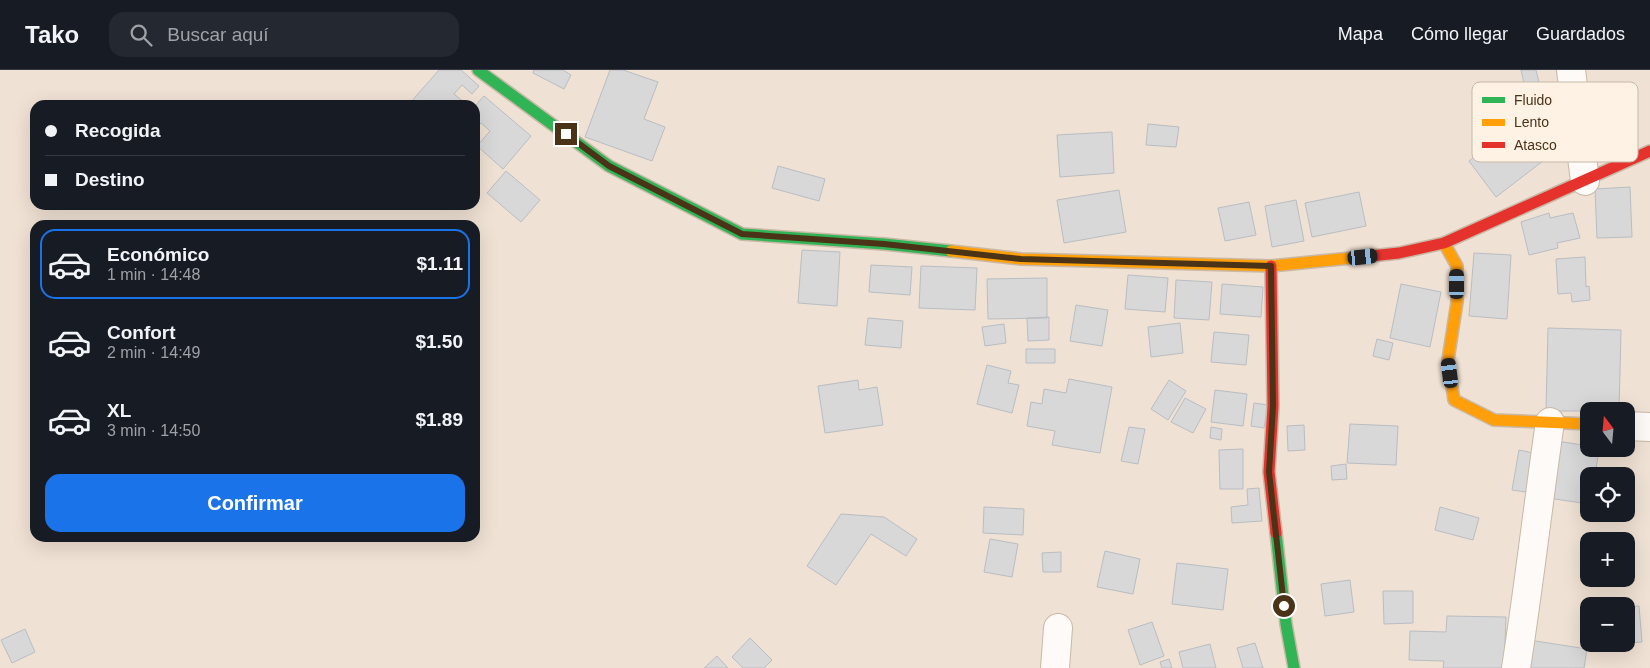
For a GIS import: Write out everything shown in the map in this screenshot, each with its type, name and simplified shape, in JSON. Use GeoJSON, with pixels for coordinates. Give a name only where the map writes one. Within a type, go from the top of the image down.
{"type":"FeatureCollection","features":[{"type":"Feature","properties":{"kind":"street"},"geometry":{"type":"LineString","coordinates":[[478,70],[609,166],[742,234],[884,244],[1021,259],[1271,266],[1400,253],[1444,243],[1626,162]]}},
{"type":"Feature","properties":{"kind":"street"},"geometry":{"type":"LineString","coordinates":[[1638,157],[1650,151]]}},
{"type":"Feature","properties":{"kind":"street"},"geometry":{"type":"LineString","coordinates":[[1583,162],[1585,181]]}},
{"type":"Feature","properties":{"kind":"street"},"geometry":{"type":"LineString","coordinates":[[1444,243],[1456,266],[1457,302],[1448,360],[1454,400],[1494,420],[1580,424]]}},
{"type":"Feature","properties":{"kind":"street"},"geometry":{"type":"LineString","coordinates":[[1271,266],[1273,406],[1269,472],[1286,624],[1294,668]]}},
{"type":"Feature","properties":{"kind":"street"},"geometry":{"type":"LineString","coordinates":[[1516,668],[1531,565],[1537,505],[1550,422]]}},
{"type":"Feature","properties":{"kind":"street"},"geometry":{"type":"LineString","coordinates":[[1635,426],[1650,427]]}},
{"type":"Feature","properties":{"kind":"street"},"geometry":{"type":"LineString","coordinates":[[1055,668],[1058,628]]}},
{"type":"Feature","properties":{"kind":"building"},"geometry":{"type":"Polygon","coordinates":[[[439,70],[461,70],[479,86],[472,94],[462,85],[454,94],[461,100],[413,100],[439,70]]]}},
{"type":"Feature","properties":{"kind":"building"},"geometry":{"type":"Polygon","coordinates":[[[534,70],[563,70],[571,75],[564,89],[533,73],[534,70]]]}},
{"type":"Feature","properties":{"kind":"building"},"geometry":{"type":"Polygon","coordinates":[[[610,70],[623,70],[658,82],[644,119],[665,127],[652,161],[585,137],[610,70]]]}},
{"type":"Feature","properties":{"kind":"building"},"geometry":{"type":"Polygon","coordinates":[[[1521,70],[1536,70],[1539,82],[1524,82],[1521,70]]]}},
{"type":"Feature","properties":{"kind":"building"},"geometry":{"type":"Polygon","coordinates":[[[484,96],[531,136],[503,169],[480,149],[480,143],[490,131],[481,123],[480,124],[480,100],[484,96]]]}},
{"type":"Feature","properties":{"kind":"building"},"geometry":{"type":"Polygon","coordinates":[[[1148,124],[1179,127],[1176,147],[1146,145],[1148,124]]]}},
{"type":"Feature","properties":{"kind":"building"},"geometry":{"type":"Polygon","coordinates":[[[1112,132],[1114,173],[1060,177],[1057,135],[1112,132]]]}},
{"type":"Feature","properties":{"kind":"building"},"geometry":{"type":"Polygon","coordinates":[[[1472,159],[1472,162],[1542,162],[1496,197],[1469,161],[1472,159]]]}},
{"type":"Feature","properties":{"kind":"building"},"geometry":{"type":"Polygon","coordinates":[[[778,166],[825,179],[819,201],[772,188],[778,166]]]}},
{"type":"Feature","properties":{"kind":"building"},"geometry":{"type":"Polygon","coordinates":[[[506,171],[540,200],[521,222],[487,193],[506,171]]]}},
{"type":"Feature","properties":{"kind":"building"},"geometry":{"type":"Polygon","coordinates":[[[1630,187],[1632,237],[1597,238],[1595,189],[1630,187]]]}},
{"type":"Feature","properties":{"kind":"building"},"geometry":{"type":"Polygon","coordinates":[[[1119,190],[1126,232],[1064,243],[1057,200],[1119,190]]]}},
{"type":"Feature","properties":{"kind":"building"},"geometry":{"type":"Polygon","coordinates":[[[1359,192],[1366,226],[1312,237],[1305,203],[1359,192]]]}},
{"type":"Feature","properties":{"kind":"building"},"geometry":{"type":"Polygon","coordinates":[[[1296,200],[1304,241],[1272,247],[1265,206],[1296,200]]]}},
{"type":"Feature","properties":{"kind":"building"},"geometry":{"type":"Polygon","coordinates":[[[1249,202],[1256,235],[1225,241],[1218,208],[1249,202]]]}},
{"type":"Feature","properties":{"kind":"building"},"geometry":{"type":"Polygon","coordinates":[[[1549,213],[1550,218],[1573,213],[1580,238],[1557,243],[1558,248],[1529,255],[1521,222],[1549,213]]]}},
{"type":"Feature","properties":{"kind":"building"},"geometry":{"type":"Polygon","coordinates":[[[802,250],[840,252],[837,306],[798,303],[802,250]]]}},
{"type":"Feature","properties":{"kind":"building"},"geometry":{"type":"Polygon","coordinates":[[[1474,253],[1511,255],[1507,319],[1469,316],[1474,253]]]}},
{"type":"Feature","properties":{"kind":"building"},"geometry":{"type":"Polygon","coordinates":[[[1585,257],[1586,287],[1589,286],[1590,300],[1572,302],[1571,293],[1558,294],[1556,259],[1585,257]]]}},
{"type":"Feature","properties":{"kind":"building"},"geometry":{"type":"Polygon","coordinates":[[[871,265],[912,267],[910,295],[869,292],[871,265]]]}},
{"type":"Feature","properties":{"kind":"building"},"geometry":{"type":"Polygon","coordinates":[[[921,266],[977,268],[975,310],[919,308],[921,266]]]}},
{"type":"Feature","properties":{"kind":"building"},"geometry":{"type":"Polygon","coordinates":[[[1128,275],[1168,278],[1165,312],[1125,309],[1128,275]]]}},
{"type":"Feature","properties":{"kind":"building"},"geometry":{"type":"Polygon","coordinates":[[[1047,278],[1047,318],[988,319],[987,279],[1047,278]]]}},
{"type":"Feature","properties":{"kind":"building"},"geometry":{"type":"Polygon","coordinates":[[[1176,280],[1212,282],[1209,320],[1174,318],[1176,280]]]}},
{"type":"Feature","properties":{"kind":"building"},"geometry":{"type":"Polygon","coordinates":[[[1222,284],[1263,287],[1261,317],[1220,314],[1222,284]]]}},
{"type":"Feature","properties":{"kind":"building"},"geometry":{"type":"Polygon","coordinates":[[[1401,284],[1441,292],[1430,347],[1390,338],[1401,284]]]}},
{"type":"Feature","properties":{"kind":"building"},"geometry":{"type":"Polygon","coordinates":[[[1076,305],[1108,310],[1102,346],[1070,341],[1076,305]]]}},
{"type":"Feature","properties":{"kind":"building"},"geometry":{"type":"Polygon","coordinates":[[[1049,317],[1049,340],[1028,341],[1027,318],[1049,317]]]}},
{"type":"Feature","properties":{"kind":"building"},"geometry":{"type":"Polygon","coordinates":[[[868,318],[903,321],[901,348],[865,345],[868,318]]]}},
{"type":"Feature","properties":{"kind":"building"},"geometry":{"type":"Polygon","coordinates":[[[1180,323],[1183,353],[1151,357],[1148,327],[1180,323]]]}},
{"type":"Feature","properties":{"kind":"building"},"geometry":{"type":"Polygon","coordinates":[[[1004,324],[1006,343],[985,346],[982,327],[1004,324]]]}},
{"type":"Feature","properties":{"kind":"building"},"geometry":{"type":"Polygon","coordinates":[[[1548,328],[1621,330],[1619,402],[1580,402],[1580,411],[1546,411],[1548,328]]]}},
{"type":"Feature","properties":{"kind":"building"},"geometry":{"type":"Polygon","coordinates":[[[1214,332],[1249,335],[1246,365],[1211,362],[1214,332]]]}},
{"type":"Feature","properties":{"kind":"building"},"geometry":{"type":"Polygon","coordinates":[[[1377,339],[1393,343],[1389,360],[1373,356],[1377,339]]]}},
{"type":"Feature","properties":{"kind":"building"},"geometry":{"type":"Polygon","coordinates":[[[1026,349],[1055,349],[1055,363],[1026,363],[1026,349]]]}},
{"type":"Feature","properties":{"kind":"building"},"geometry":{"type":"Polygon","coordinates":[[[987,365],[1011,371],[1008,383],[1019,385],[1012,413],[977,404],[987,365]]]}},
{"type":"Feature","properties":{"kind":"building"},"geometry":{"type":"Polygon","coordinates":[[[1069,379],[1112,387],[1100,453],[1052,445],[1055,431],[1027,426],[1031,402],[1042,404],[1044,389],[1066,393],[1069,379]]]}},
{"type":"Feature","properties":{"kind":"building"},"geometry":{"type":"Polygon","coordinates":[[[858,380],[859,390],[877,387],[883,425],[825,433],[818,386],[858,380]]]}},
{"type":"Feature","properties":{"kind":"building"},"geometry":{"type":"Polygon","coordinates":[[[1169,380],[1186,391],[1168,420],[1151,409],[1169,380]]]}},
{"type":"Feature","properties":{"kind":"building"},"geometry":{"type":"Polygon","coordinates":[[[1215,390],[1247,394],[1243,426],[1211,422],[1215,390]]]}},
{"type":"Feature","properties":{"kind":"building"},"geometry":{"type":"Polygon","coordinates":[[[1185,398],[1206,409],[1193,433],[1171,422],[1185,398]]]}},
{"type":"Feature","properties":{"kind":"building"},"geometry":{"type":"Polygon","coordinates":[[[1254,403],[1268,405],[1264,428],[1251,426],[1254,403]]]}},
{"type":"Feature","properties":{"kind":"building"},"geometry":{"type":"Polygon","coordinates":[[[1350,424],[1398,426],[1396,465],[1347,463],[1350,424]]]}},
{"type":"Feature","properties":{"kind":"building"},"geometry":{"type":"Polygon","coordinates":[[[1304,425],[1305,450],[1288,451],[1287,426],[1304,425]]]}},
{"type":"Feature","properties":{"kind":"building"},"geometry":{"type":"Polygon","coordinates":[[[1129,427],[1145,429],[1138,464],[1121,461],[1129,427]]]}},
{"type":"Feature","properties":{"kind":"building"},"geometry":{"type":"Polygon","coordinates":[[[1211,427],[1222,429],[1221,440],[1210,438],[1211,427]]]}},
{"type":"Feature","properties":{"kind":"building"},"geometry":{"type":"Polygon","coordinates":[[[1557,441],[1580,445],[1580,458],[1598,458],[1596,467],[1580,467],[1580,503],[1548,498],[1557,441]]]}},
{"type":"Feature","properties":{"kind":"building"},"geometry":{"type":"Polygon","coordinates":[[[1243,449],[1243,489],[1220,489],[1219,450],[1243,449]]]}},
{"type":"Feature","properties":{"kind":"building"},"geometry":{"type":"Polygon","coordinates":[[[1519,450],[1533,453],[1526,492],[1512,490],[1519,450]]]}},
{"type":"Feature","properties":{"kind":"building"},"geometry":{"type":"Polygon","coordinates":[[[1346,464],[1347,479],[1332,480],[1331,466],[1346,464]]]}},
{"type":"Feature","properties":{"kind":"building"},"geometry":{"type":"Polygon","coordinates":[[[1259,488],[1262,521],[1232,523],[1231,507],[1248,505],[1247,489],[1259,488]]]}},
{"type":"Feature","properties":{"kind":"building"},"geometry":{"type":"Polygon","coordinates":[[[984,507],[1024,509],[1023,535],[983,533],[984,507]]]}},
{"type":"Feature","properties":{"kind":"building"},"geometry":{"type":"Polygon","coordinates":[[[1440,507],[1479,518],[1473,540],[1435,530],[1440,507]]]}},
{"type":"Feature","properties":{"kind":"building"},"geometry":{"type":"Polygon","coordinates":[[[841,514],[884,517],[917,539],[906,556],[871,534],[836,585],[807,566],[841,514]]]}},
{"type":"Feature","properties":{"kind":"building"},"geometry":{"type":"Polygon","coordinates":[[[990,539],[1018,544],[1012,577],[984,572],[990,539]]]}},
{"type":"Feature","properties":{"kind":"building"},"geometry":{"type":"Polygon","coordinates":[[[1105,551],[1140,559],[1133,594],[1097,587],[1105,551]]]}},
{"type":"Feature","properties":{"kind":"building"},"geometry":{"type":"Polygon","coordinates":[[[1061,552],[1061,572],[1043,572],[1042,553],[1061,552]]]}},
{"type":"Feature","properties":{"kind":"building"},"geometry":{"type":"Polygon","coordinates":[[[1177,563],[1228,569],[1223,610],[1172,604],[1177,563]]]}},
{"type":"Feature","properties":{"kind":"building"},"geometry":{"type":"Polygon","coordinates":[[[1350,580],[1354,612],[1325,616],[1321,584],[1350,580]]]}},
{"type":"Feature","properties":{"kind":"building"},"geometry":{"type":"Polygon","coordinates":[[[1383,591],[1413,591],[1413,623],[1384,624],[1383,591]]]}},
{"type":"Feature","properties":{"kind":"building"},"geometry":{"type":"Polygon","coordinates":[[[1635,606],[1639,606],[1642,642],[1635,642],[1635,606]]]}},
{"type":"Feature","properties":{"kind":"building"},"geometry":{"type":"Polygon","coordinates":[[[1447,616],[1506,617],[1504,668],[1443,668],[1444,661],[1409,660],[1410,631],[1446,632],[1447,616]]]}},
{"type":"Feature","properties":{"kind":"building"},"geometry":{"type":"Polygon","coordinates":[[[1152,622],[1164,656],[1140,665],[1128,630],[1152,622]]]}},
{"type":"Feature","properties":{"kind":"building"},"geometry":{"type":"Polygon","coordinates":[[[25,629],[35,652],[12,663],[1,640],[25,629]]]}},
{"type":"Feature","properties":{"kind":"building"},"geometry":{"type":"Polygon","coordinates":[[[750,638],[772,660],[764,668],[743,668],[732,657],[750,638]]]}},
{"type":"Feature","properties":{"kind":"building"},"geometry":{"type":"Polygon","coordinates":[[[1529,640],[1580,648],[1580,652],[1587,652],[1584,668],[1525,668],[1529,640]]]}},
{"type":"Feature","properties":{"kind":"building"},"geometry":{"type":"Polygon","coordinates":[[[1255,643],[1263,668],[1243,668],[1237,648],[1255,643]]]}},
{"type":"Feature","properties":{"kind":"building"},"geometry":{"type":"Polygon","coordinates":[[[1210,644],[1216,668],[1183,668],[1179,652],[1210,644]]]}},
{"type":"Feature","properties":{"kind":"building"},"geometry":{"type":"Polygon","coordinates":[[[717,656],[728,668],[704,668],[717,656]]]}},
{"type":"Feature","properties":{"kind":"building"},"geometry":{"type":"Polygon","coordinates":[[[1169,659],[1172,668],[1162,668],[1160,662],[1169,659]]]}},
{"type":"Feature","properties":{"kind":"traffic: fast"},"geometry":{"type":"LineString","coordinates":[[478,70],[609,166],[742,234],[884,244],[951,251]]}},
{"type":"Feature","properties":{"kind":"traffic: fast"},"geometry":{"type":"LineString","coordinates":[[1276,533],[1286,624],[1294,668]]}},
{"type":"Feature","properties":{"kind":"traffic: slow"},"geometry":{"type":"LineString","coordinates":[[1444,243],[1457,266],[1457,302],[1448,360],[1454,400],[1494,420],[1580,424]]}},
{"type":"Feature","properties":{"kind":"traffic: slow"},"geometry":{"type":"LineString","coordinates":[[951,251],[1021,259],[1271,266],[1361,257]]}},
{"type":"Feature","properties":{"kind":"traffic: jam"},"geometry":{"type":"LineString","coordinates":[[1638,156],[1650,151]]}},
{"type":"Feature","properties":{"kind":"traffic: jam"},"geometry":{"type":"LineString","coordinates":[[1361,257],[1399,253],[1444,243],[1625,162]]}},
{"type":"Feature","properties":{"kind":"traffic: jam"},"geometry":{"type":"LineString","coordinates":[[1271,266],[1273,406],[1269,472],[1276,533]]}},
{"type":"Feature","properties":{"kind":"route"},"geometry":{"type":"LineString","coordinates":[[566,134],[609,166],[742,234],[884,244],[1021,259],[1271,266],[1273,406],[1269,472],[1284,606]]}}]}
